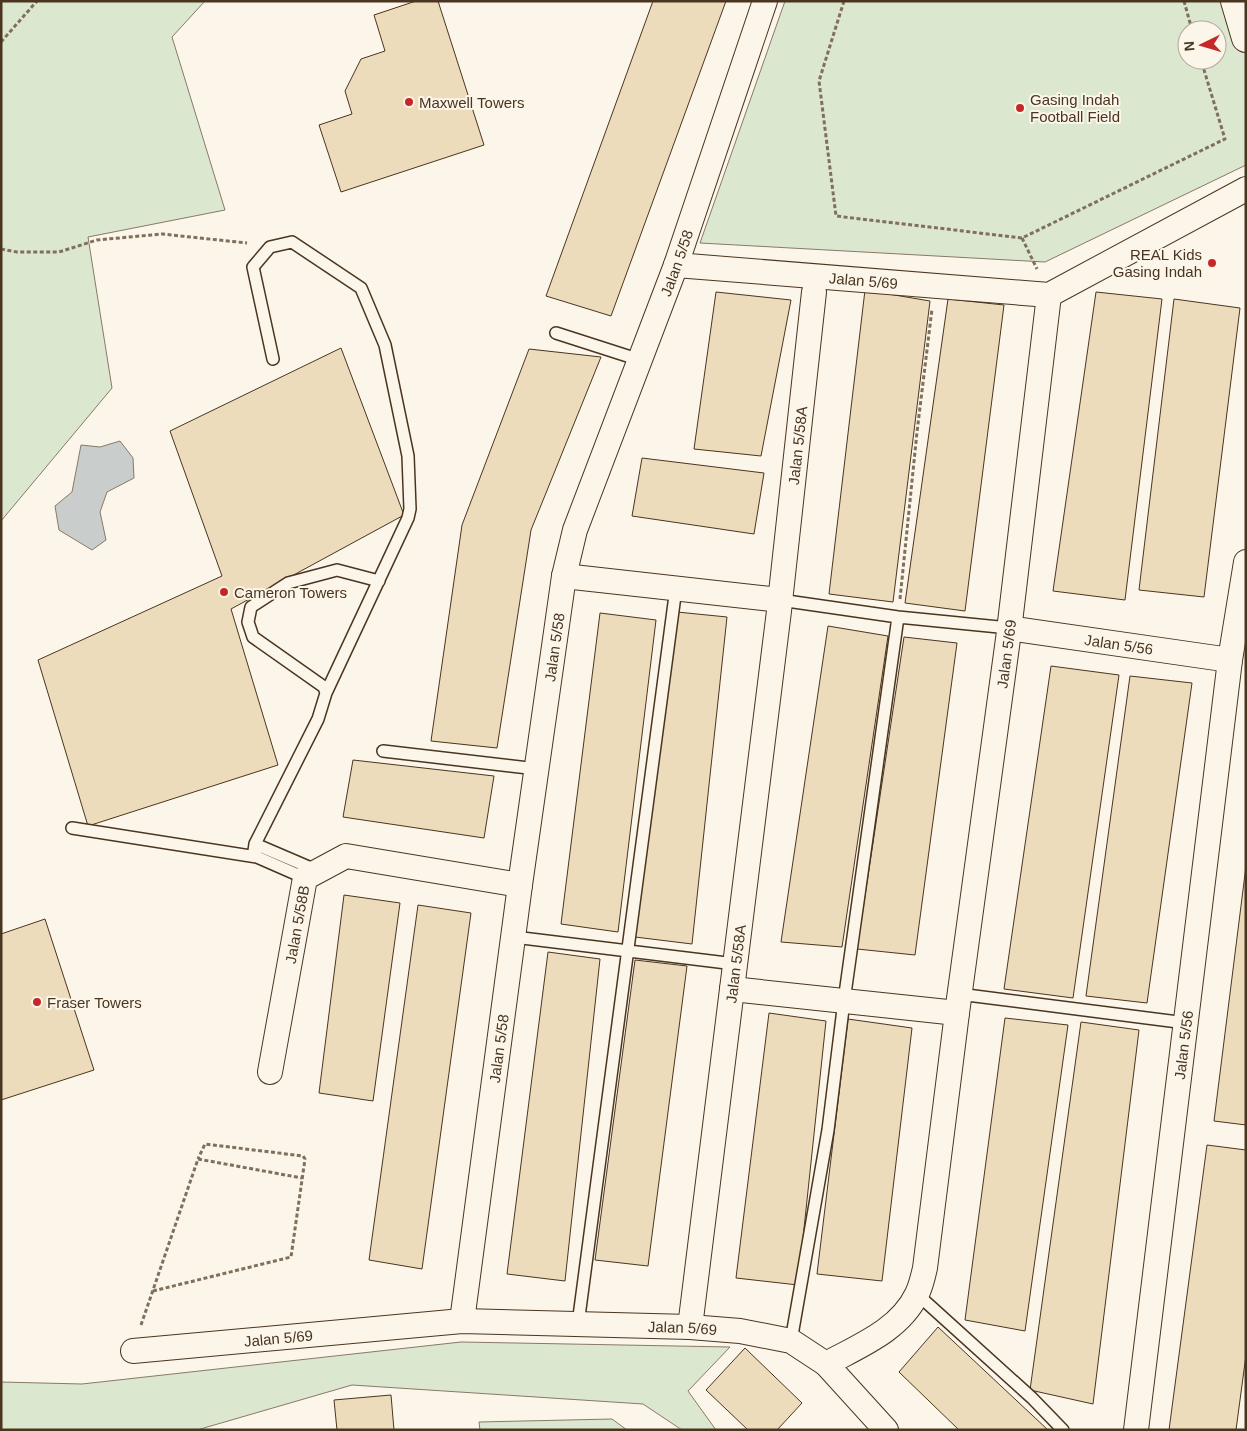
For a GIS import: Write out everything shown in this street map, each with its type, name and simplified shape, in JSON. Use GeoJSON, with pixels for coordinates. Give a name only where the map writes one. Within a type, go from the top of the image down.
{"type":"FeatureCollection","features":[{"type":"Feature","properties":{"kind":"street","name":"Jalan 5/58"},"geometry":{"type":"LineString","coordinates":[[462,1321],[520,884],[564,576],[575,530],[676,265],[765,1]]}},
{"type":"Feature","properties":{"kind":"street"},"geometry":{"type":"LineString","coordinates":[[1235,1],[1246,38]]}},
{"type":"Feature","properties":{"kind":"street"},"geometry":{"type":"LineString","coordinates":[[1049,295],[1246,189]]}},
{"type":"Feature","properties":{"kind":"street","name":"Jalan 5/69"},"geometry":{"type":"LineString","coordinates":[[133,1351],[462,1321],[690,1327],[740,1331],[791,1341],[826,1364],[881,1335],[905,1312],[917,1294],[925,1268],[958,1004],[1008,639],[1049,295],[676,265]]}},
{"type":"Feature","properties":{"kind":"street","name":"Jalan 5/58A"},"geometry":{"type":"LineString","coordinates":[[690,1327],[780,600],[814,292]]}},
{"type":"Feature","properties":{"kind":"street","name":"Jalan 5/56"},"geometry":{"type":"LineString","coordinates":[[1136,1430],[1230,660],[1246,562]]}},
{"type":"Feature","properties":{"kind":"street"},"geometry":{"type":"LineString","coordinates":[[564,576],[780,600]]}},
{"type":"Feature","properties":{"kind":"street","name":"Jalan 5/56"},"geometry":{"type":"LineString","coordinates":[[1009,628],[1230,660]]}},
{"type":"Feature","properties":{"kind":"street","name":"Jalan 5/58B"},"geometry":{"type":"LineString","coordinates":[[270,1072],[312,875],[346,856],[520,884]]}},
{"type":"Feature","properties":{"kind":"street"},"geometry":{"type":"LineString","coordinates":[[732,989],[844,1001],[958,1004]]}},
{"type":"Feature","properties":{"kind":"street"},"geometry":{"type":"LineString","coordinates":[[826,1364],[886,1430]]}},
{"type":"Feature","properties":{"kind":"lane"},"geometry":{"type":"LineString","coordinates":[[257,857],[254,850],[255,844],[318,719],[326,693],[408,518],[410,508],[408,456],[385,345],[361,288],[292,242],[270,246],[253,266],[273,359]]}},
{"type":"Feature","properties":{"kind":"lane"},"geometry":{"type":"LineString","coordinates":[[556,333],[640,360]]}},
{"type":"Feature","properties":{"kind":"lane"},"geometry":{"type":"LineString","coordinates":[[326,693],[324,687],[253,637],[248,622],[251,607],[288,583],[337,570],[379,581]]}},
{"type":"Feature","properties":{"kind":"lane"},"geometry":{"type":"LineString","coordinates":[[578,1324],[676,588]]}},
{"type":"Feature","properties":{"kind":"lane"},"geometry":{"type":"LineString","coordinates":[[780,600],[898,617],[1009,628]]}},
{"type":"Feature","properties":{"kind":"lane"},"geometry":{"type":"LineString","coordinates":[[791,1341],[828,1130],[844,1001],[898,617]]}},
{"type":"Feature","properties":{"kind":"lane"},"geometry":{"type":"LineString","coordinates":[[383,751],[537,769]]}},
{"type":"Feature","properties":{"kind":"lane"},"geometry":{"type":"LineString","coordinates":[[72,828],[257,857],[312,875]]}},
{"type":"Feature","properties":{"kind":"lane"},"geometry":{"type":"LineString","coordinates":[[255,844],[312,875]]}},
{"type":"Feature","properties":{"kind":"lane"},"geometry":{"type":"LineString","coordinates":[[514,936],[735,964]]}},
{"type":"Feature","properties":{"kind":"lane"},"geometry":{"type":"LineString","coordinates":[[958,1004],[1186,1023]]}},
{"type":"Feature","properties":{"kind":"lane"},"geometry":{"type":"LineString","coordinates":[[917,1294],[1032,1398],[1063,1430]]}},
{"type":"Feature","properties":{"kind":"path"},"geometry":{"type":"LineString","coordinates":[[1,42],[36,1]]}},
{"type":"Feature","properties":{"kind":"path"},"geometry":{"type":"LineString","coordinates":[[844,1],[819,81],[836,216],[1022,238],[1225,139],[1204,70]]}},
{"type":"Feature","properties":{"kind":"path"},"geometry":{"type":"LineString","coordinates":[[1184,1],[1189,20]]}},
{"type":"Feature","properties":{"kind":"path"},"geometry":{"type":"LineString","coordinates":[[1,249],[17,252],[59,252],[97,240],[162,234],[230,240],[270,246]]}},
{"type":"Feature","properties":{"kind":"path"},"geometry":{"type":"LineString","coordinates":[[898,617],[917,432],[935,285]]}},
{"type":"Feature","properties":{"kind":"path"},"geometry":{"type":"LineString","coordinates":[[133,1351],[153,1291],[198,1159],[205,1144],[304,1156],[291,1257],[153,1291]]}},
{"type":"Feature","properties":{"kind":"path"},"geometry":{"type":"LineString","coordinates":[[198,1159],[302,1178]]}},
{"type":"Feature","properties":{"kind":"green space"},"geometry":{"type":"Polygon","coordinates":[[[1,1],[205,1],[172,37],[225,210],[88,237],[112,388],[1,521],[1,1]]]}},
{"type":"Feature","properties":{"kind":"green space"},"geometry":{"type":"Polygon","coordinates":[[[785,1],[1236,1],[1246,29],[1246,165],[1045,262],[700,243],[785,1]]]}},
{"type":"Feature","properties":{"kind":"green space"},"geometry":{"type":"Polygon","coordinates":[[[461,1342],[730,1347],[688,1391],[716,1430],[682,1430],[643,1404],[352,1385],[197,1430],[1,1430],[1,1382],[82,1384],[461,1342]]]}},
{"type":"Feature","properties":{"kind":"green space"},"geometry":{"type":"Polygon","coordinates":[[[612,1419],[627,1430],[480,1430],[479,1422],[612,1419]]]}},
{"type":"Feature","properties":{"kind":"shaded area"},"geometry":{"type":"Polygon","coordinates":[[[120,441],[133,458],[134,478],[107,492],[100,512],[106,540],[92,550],[59,530],[55,506],[72,492],[81,445],[100,447],[120,441]]]}},
{"type":"Feature","properties":{"kind":"building","name":"Maxwell Towers"},"geometry":{"type":"Polygon","coordinates":[[[416,1],[438,1],[484,145],[341,192],[319,125],[352,114],[345,91],[361,59],[385,51],[374,15],[416,1]]]}},
{"type":"Feature","properties":{"kind":"building"},"geometry":{"type":"Polygon","coordinates":[[[653,1],[726,1],[611,316],[546,296],[653,1]]]}},
{"type":"Feature","properties":{"kind":"building"},"geometry":{"type":"Polygon","coordinates":[[[865,290],[930,301],[893,602],[829,594],[865,290]]]}},
{"type":"Feature","properties":{"kind":"building"},"geometry":{"type":"Polygon","coordinates":[[[716,292],[791,300],[761,456],[694,449],[716,292]]]}},
{"type":"Feature","properties":{"kind":"building"},"geometry":{"type":"Polygon","coordinates":[[[1096,292],[1162,299],[1125,600],[1053,591],[1096,292]]]}},
{"type":"Feature","properties":{"kind":"building"},"geometry":{"type":"Polygon","coordinates":[[[948,299],[1004,305],[965,611],[905,603],[948,299]]]}},
{"type":"Feature","properties":{"kind":"building"},"geometry":{"type":"Polygon","coordinates":[[[1174,299],[1240,308],[1204,597],[1139,590],[1174,299]]]}},
{"type":"Feature","properties":{"kind":"building","name":"Cameron Towers"},"geometry":{"type":"Polygon","coordinates":[[[341,348],[404,515],[231,609],[278,765],[88,826],[38,660],[222,576],[170,431],[341,348]]]}},
{"type":"Feature","properties":{"kind":"building"},"geometry":{"type":"Polygon","coordinates":[[[529,349],[601,357],[531,530],[497,748],[431,741],[462,525],[529,349]]]}},
{"type":"Feature","properties":{"kind":"building"},"geometry":{"type":"Polygon","coordinates":[[[642,458],[764,473],[754,534],[632,516],[642,458]]]}},
{"type":"Feature","properties":{"kind":"building"},"geometry":{"type":"Polygon","coordinates":[[[677,612],[727,617],[692,944],[635,937],[677,612]]]}},
{"type":"Feature","properties":{"kind":"building"},"geometry":{"type":"Polygon","coordinates":[[[600,613],[656,620],[618,932],[561,924],[600,613]]]}},
{"type":"Feature","properties":{"kind":"building"},"geometry":{"type":"Polygon","coordinates":[[[828,626],[888,636],[842,947],[781,942],[828,626]]]}},
{"type":"Feature","properties":{"kind":"building"},"geometry":{"type":"Polygon","coordinates":[[[904,637],[957,643],[915,955],[857,949],[904,637]]]}},
{"type":"Feature","properties":{"kind":"building"},"geometry":{"type":"Polygon","coordinates":[[[1051,666],[1119,675],[1073,998],[1004,989],[1051,666]]]}},
{"type":"Feature","properties":{"kind":"building"},"geometry":{"type":"Polygon","coordinates":[[[1130,676],[1192,683],[1147,1003],[1086,996],[1130,676]]]}},
{"type":"Feature","properties":{"kind":"building"},"geometry":{"type":"Polygon","coordinates":[[[353,760],[494,776],[484,838],[343,817],[353,760]]]}},
{"type":"Feature","properties":{"kind":"building"},"geometry":{"type":"Polygon","coordinates":[[[1246,866],[1246,1125],[1214,1121],[1246,866]]]}},
{"type":"Feature","properties":{"kind":"building"},"geometry":{"type":"Polygon","coordinates":[[[344,895],[400,903],[373,1101],[319,1093],[344,895]]]}},
{"type":"Feature","properties":{"kind":"building"},"geometry":{"type":"Polygon","coordinates":[[[418,905],[471,913],[422,1269],[369,1260],[418,905]]]}},
{"type":"Feature","properties":{"kind":"building","name":"Fraser Towers"},"geometry":{"type":"Polygon","coordinates":[[[45,919],[94,1070],[1,1100],[1,934],[45,919]]]}},
{"type":"Feature","properties":{"kind":"building"},"geometry":{"type":"Polygon","coordinates":[[[548,952],[600,959],[565,1281],[507,1274],[548,952]]]}},
{"type":"Feature","properties":{"kind":"building"},"geometry":{"type":"Polygon","coordinates":[[[635,960],[687,966],[648,1266],[595,1260],[635,960]]]}},
{"type":"Feature","properties":{"kind":"building"},"geometry":{"type":"Polygon","coordinates":[[[769,1013],[826,1021],[798,1285],[736,1278],[769,1013]]]}},
{"type":"Feature","properties":{"kind":"building"},"geometry":{"type":"Polygon","coordinates":[[[1005,1018],[1068,1025],[1025,1331],[965,1320],[1005,1018]]]}},
{"type":"Feature","properties":{"kind":"building"},"geometry":{"type":"Polygon","coordinates":[[[848,1019],[912,1028],[882,1281],[817,1274],[848,1019]]]}},
{"type":"Feature","properties":{"kind":"building"},"geometry":{"type":"Polygon","coordinates":[[[1081,1022],[1139,1030],[1093,1404],[1030,1390],[1081,1022]]]}},
{"type":"Feature","properties":{"kind":"building"},"geometry":{"type":"Polygon","coordinates":[[[1207,1145],[1246,1150],[1246,1355],[1236,1430],[1169,1430],[1207,1145]]]}},
{"type":"Feature","properties":{"kind":"building"},"geometry":{"type":"Polygon","coordinates":[[[938,1327],[1048,1430],[959,1430],[899,1372],[938,1327]]]}},
{"type":"Feature","properties":{"kind":"building"},"geometry":{"type":"Polygon","coordinates":[[[745,1348],[802,1403],[777,1430],[748,1430],[706,1390],[745,1348]]]}},
{"type":"Feature","properties":{"kind":"building"},"geometry":{"type":"Polygon","coordinates":[[[391,1395],[394,1430],[337,1430],[334,1400],[391,1395]]]}},
{"type":"Feature","properties":{"kind":"place","name":"Maxwell Towers"},"geometry":{"type":"Point","coordinates":[409,102]}},
{"type":"Feature","properties":{"kind":"place","name":"Gasing Indah Football Field"},"geometry":{"type":"Point","coordinates":[1020,108]}},
{"type":"Feature","properties":{"kind":"place","name":"REAL Kids Gasing Indah"},"geometry":{"type":"Point","coordinates":[1212,263]}},
{"type":"Feature","properties":{"kind":"place","name":"Cameron Towers"},"geometry":{"type":"Point","coordinates":[224,592]}},
{"type":"Feature","properties":{"kind":"place","name":"Fraser Towers"},"geometry":{"type":"Point","coordinates":[37,1002]}}]}
